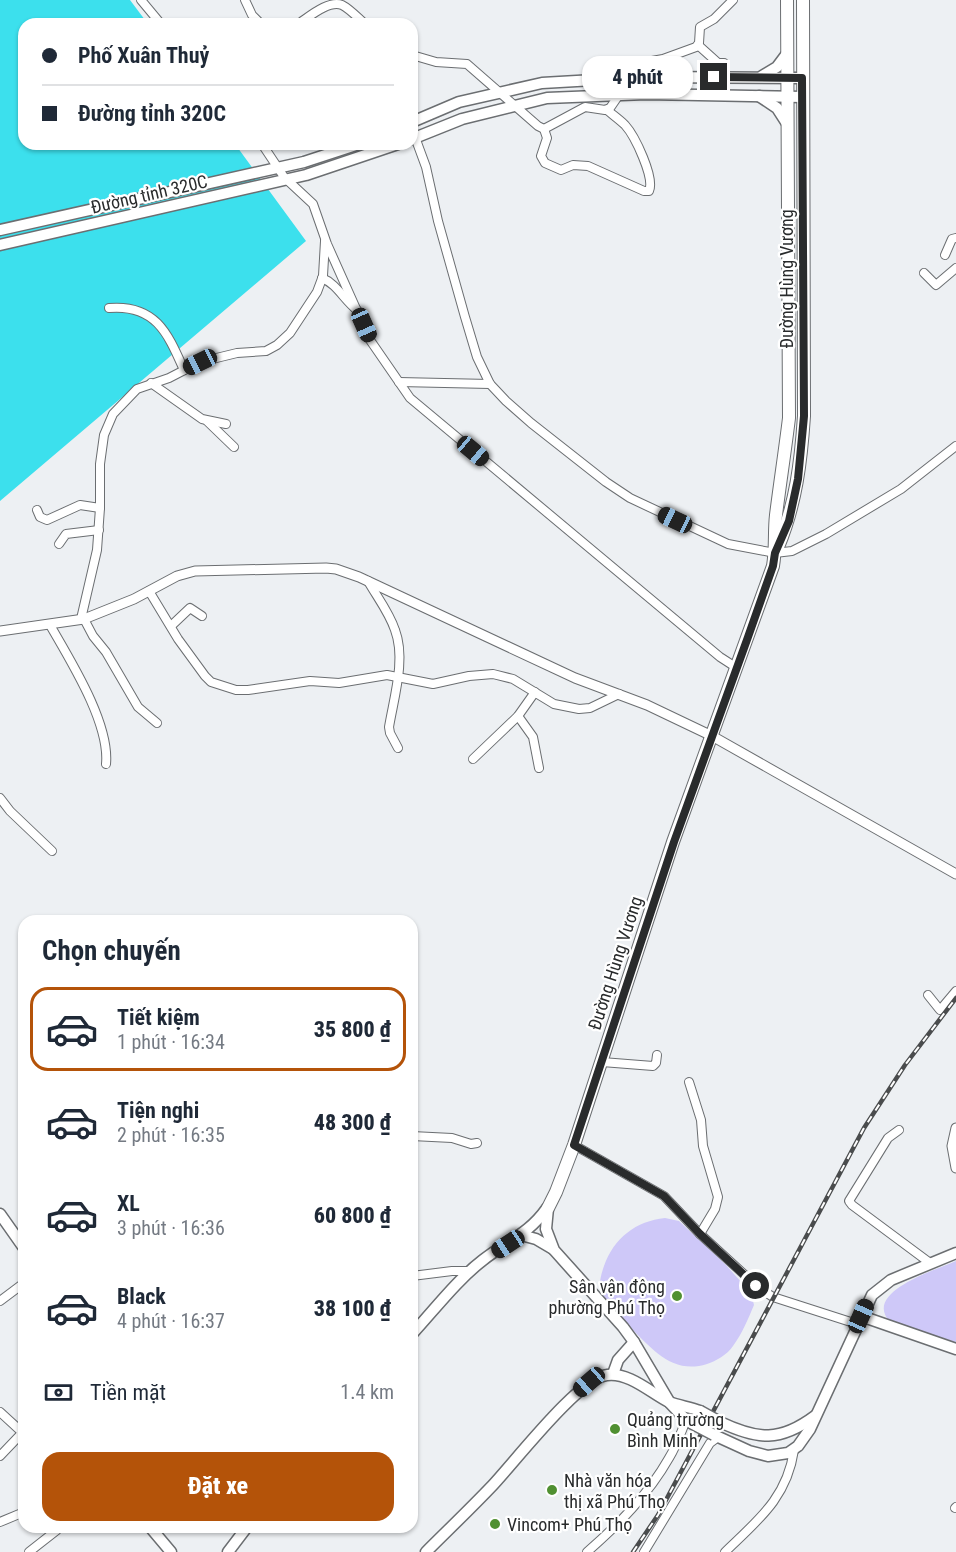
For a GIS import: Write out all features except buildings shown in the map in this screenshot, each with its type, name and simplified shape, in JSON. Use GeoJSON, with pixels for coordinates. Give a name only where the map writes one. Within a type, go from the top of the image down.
{"type":"FeatureCollection","features":[{"type":"Feature","properties":{"kind":"main road","name":"Đường Hùng Vương"},"geometry":{"type":"LineString","coordinates":[[418,1327],[469,1271],[535,1224],[548,1208],[556,1192],[602,1062],[674,842],[773,566],[776,518],[789,418],[787,0]]}},
{"type":"Feature","properties":{"kind":"main road","name":"Đường Hùng Vương"},"geometry":{"type":"LineString","coordinates":[[775,553],[789,521],[796,489],[804,416],[802,0]]}},
{"type":"Feature","properties":{"kind":"main road"},"geometry":{"type":"LineString","coordinates":[[759,78],[773,71],[786,55]]}},
{"type":"Feature","properties":{"kind":"main road"},"geometry":{"type":"LineString","coordinates":[[418,119],[459,102],[542,83],[631,78],[802,78]]}},
{"type":"Feature","properties":{"kind":"main road"},"geometry":{"type":"LineString","coordinates":[[418,134],[462,119],[547,98],[620,95],[802,97]]}},
{"type":"Feature","properties":{"kind":"main road"},"geometry":{"type":"LineString","coordinates":[[759,96],[777,108],[786,122]]}},
{"type":"Feature","properties":{"kind":"main road","name":"Đường tỉnh 320C"},"geometry":{"type":"LineString","coordinates":[[0,230],[304,162],[341,150]]}},
{"type":"Feature","properties":{"kind":"main road","name":"Đường tỉnh 320C"},"geometry":{"type":"LineString","coordinates":[[0,245],[287,180],[344,164],[382,150]]}},
{"type":"Feature","properties":{"kind":"main road"},"geometry":{"type":"LineString","coordinates":[[548,1208],[546,1229],[554,1250]]}},
{"type":"Feature","properties":{"kind":"main road"},"geometry":{"type":"LineString","coordinates":[[0,1214],[18,1240]]}},
{"type":"Feature","properties":{"kind":"main road"},"geometry":{"type":"LineString","coordinates":[[521,1235],[536,1239],[554,1250],[634,1342],[670,1403],[700,1412],[752,1434],[780,1435],[800,1427],[815,1415]]}},
{"type":"Feature","properties":{"kind":"main road"},"geometry":{"type":"LineString","coordinates":[[426,1552],[492,1487],[574,1395],[598,1377],[613,1374],[641,1385],[670,1403],[689,1422],[749,1451],[768,1456],[794,1450],[810,1429],[872,1295],[884,1284],[956,1253]]}},
{"type":"Feature","properties":{"kind":"main road"},"geometry":{"type":"LineString","coordinates":[[859,1320],[956,1349]]}},
{"type":"Feature","properties":{"kind":"main road"},"geometry":{"type":"LineString","coordinates":[[613,1374],[618,1360],[634,1342]]}},
{"type":"Feature","properties":{"kind":"main road"},"geometry":{"type":"LineString","coordinates":[[155,1533],[171,1552]]}},
{"type":"Feature","properties":{"kind":"main road"},"geometry":{"type":"LineString","coordinates":[[228,1552],[242,1533]]}},
{"type":"Feature","properties":{"kind":"street"},"geometry":{"type":"LineString","coordinates":[[141,0],[156,18]]}},
{"type":"Feature","properties":{"kind":"street"},"geometry":{"type":"LineString","coordinates":[[245,0],[255,18]]}},
{"type":"Feature","properties":{"kind":"street"},"geometry":{"type":"LineString","coordinates":[[698,45],[700,27],[714,19],[733,0]]}},
{"type":"Feature","properties":{"kind":"street"},"geometry":{"type":"LineString","coordinates":[[307,18],[326,6],[340,2],[358,18]]}},
{"type":"Feature","properties":{"kind":"street"},"geometry":{"type":"LineString","coordinates":[[698,45],[718,63],[724,63]]}},
{"type":"Feature","properties":{"kind":"street"},"geometry":{"type":"LineString","coordinates":[[607,110],[643,62],[663,59],[698,45]]}},
{"type":"Feature","properties":{"kind":"street"},"geometry":{"type":"LineString","coordinates":[[418,58],[436,63],[466,64],[544,129],[547,138],[540,154],[545,163],[561,170],[573,165],[586,165],[644,191],[649,191],[650,177],[631,134],[625,125],[607,110],[585,107],[544,129]]}},
{"type":"Feature","properties":{"kind":"street"},"geometry":{"type":"LineString","coordinates":[[418,146],[426,167],[438,221],[477,357],[490,384],[531,423],[630,498],[728,544],[775,553],[792,551],[892,495],[923,474],[956,446]]}},
{"type":"Feature","properties":{"kind":"street"},"geometry":{"type":"LineString","coordinates":[[266,150],[287,180],[313,204],[325,240],[374,346],[418,405],[720,657],[737,668]]}},
{"type":"Feature","properties":{"kind":"street"},"geometry":{"type":"LineString","coordinates":[[945,255],[952,239],[956,238]]}},
{"type":"Feature","properties":{"kind":"street"},"geometry":{"type":"LineString","coordinates":[[157,723],[138,707],[106,652],[83,619],[97,550],[100,464],[107,426],[113,414],[132,393],[151,383],[169,378],[200,362],[237,353],[266,351],[277,345],[290,333],[317,292],[322,278],[325,240]]}},
{"type":"Feature","properties":{"kind":"street"},"geometry":{"type":"LineString","coordinates":[[924,273],[936,285],[956,268]]}},
{"type":"Feature","properties":{"kind":"street"},"geometry":{"type":"LineString","coordinates":[[322,278],[331,283],[358,311]]}},
{"type":"Feature","properties":{"kind":"street"},"geometry":{"type":"LineString","coordinates":[[109,308],[134,310],[156,321],[170,337],[184,370]]}},
{"type":"Feature","properties":{"kind":"street"},"geometry":{"type":"LineString","coordinates":[[399,382],[490,384]]}},
{"type":"Feature","properties":{"kind":"street"},"geometry":{"type":"LineString","coordinates":[[151,383],[207,421],[234,447]]}},
{"type":"Feature","properties":{"kind":"street"},"geometry":{"type":"LineString","coordinates":[[207,421],[226,424]]}},
{"type":"Feature","properties":{"kind":"street"},"geometry":{"type":"LineString","coordinates":[[37,510],[40,517],[47,520],[80,505],[100,508]]}},
{"type":"Feature","properties":{"kind":"street"},"geometry":{"type":"LineString","coordinates":[[59,544],[66,534],[99,530]]}},
{"type":"Feature","properties":{"kind":"street"},"geometry":{"type":"LineString","coordinates":[[0,631],[83,619],[185,573],[242,569],[326,568],[346,572],[575,678],[619,694],[712,736],[956,874]]}},
{"type":"Feature","properties":{"kind":"street"},"geometry":{"type":"LineString","coordinates":[[368,581],[387,612],[399,640],[397,677],[389,727],[398,748]]}},
{"type":"Feature","properties":{"kind":"street"},"geometry":{"type":"LineString","coordinates":[[149,591],[208,680],[236,690],[310,681],[339,683],[381,676],[433,684],[469,676],[500,675],[513,679],[558,705],[579,709],[590,708],[619,694]]}},
{"type":"Feature","properties":{"kind":"street"},"geometry":{"type":"LineString","coordinates":[[171,626],[190,608],[202,616]]}},
{"type":"Feature","properties":{"kind":"street"},"geometry":{"type":"LineString","coordinates":[[50,625],[83,684],[102,731],[107,749],[106,764]]}},
{"type":"Feature","properties":{"kind":"street"},"geometry":{"type":"LineString","coordinates":[[473,759],[518,716],[535,692]]}},
{"type":"Feature","properties":{"kind":"street"},"geometry":{"type":"LineString","coordinates":[[518,716],[533,737],[539,768]]}},
{"type":"Feature","properties":{"kind":"street"},"geometry":{"type":"LineString","coordinates":[[0,798],[10,812],[52,851]]}},
{"type":"Feature","properties":{"kind":"street"},"geometry":{"type":"LineString","coordinates":[[928,995],[940,1010],[956,991]]}},
{"type":"Feature","properties":{"kind":"street"},"geometry":{"type":"LineString","coordinates":[[602,1062],[652,1066],[656,1063],[657,1055]]}},
{"type":"Feature","properties":{"kind":"street"},"geometry":{"type":"LineString","coordinates":[[689,1082],[701,1120],[703,1146],[718,1197],[715,1209],[700,1234]]}},
{"type":"Feature","properties":{"kind":"street"},"geometry":{"type":"LineString","coordinates":[[956,1128],[952,1146],[956,1168]]}},
{"type":"Feature","properties":{"kind":"street"},"geometry":{"type":"LineString","coordinates":[[899,1130],[888,1138],[849,1201],[930,1263]]}},
{"type":"Feature","properties":{"kind":"street"},"geometry":{"type":"LineString","coordinates":[[418,1136],[452,1138],[471,1144],[477,1143]]}},
{"type":"Feature","properties":{"kind":"street"},"geometry":{"type":"LineString","coordinates":[[574,1145],[664,1196],[700,1234],[756,1286],[773,1297],[859,1320]]}},
{"type":"Feature","properties":{"kind":"street"},"geometry":{"type":"LineString","coordinates":[[418,1275],[469,1271]]}},
{"type":"Feature","properties":{"kind":"street"},"geometry":{"type":"LineString","coordinates":[[0,1301],[18,1288]]}},
{"type":"Feature","properties":{"kind":"street"},"geometry":{"type":"LineString","coordinates":[[0,1412],[18,1429]]}},
{"type":"Feature","properties":{"kind":"street"},"geometry":{"type":"LineString","coordinates":[[587,1552],[609,1533],[650,1487],[671,1456],[689,1422]]}},
{"type":"Feature","properties":{"kind":"street"},"geometry":{"type":"LineString","coordinates":[[644,1552],[716,1436]]}},
{"type":"Feature","properties":{"kind":"street"},"geometry":{"type":"LineString","coordinates":[[0,1456],[18,1439]]}},
{"type":"Feature","properties":{"kind":"street"},"geometry":{"type":"LineString","coordinates":[[725,1552],[763,1514],[778,1495],[790,1472],[794,1450]]}},
{"type":"Feature","properties":{"kind":"street"},"geometry":{"type":"LineString","coordinates":[[0,1522],[18,1514]]}},
{"type":"Feature","properties":{"kind":"street"},"geometry":{"type":"LineString","coordinates":[[29,1552],[53,1533]]}},
{"type":"Feature","properties":{"kind":"shaded area","name":"Sân vận động phường Phú Thọ"},"geometry":{"type":"Polygon","coordinates":[[[665,1218],[679,1221],[725,1264],[751,1293],[754,1305],[736,1341],[725,1355],[707,1364],[684,1366],[664,1358],[612,1309],[601,1294],[600,1282],[604,1266],[620,1239],[636,1227],[665,1218]]]}},
{"type":"Feature","properties":{"kind":"shaded area"},"geometry":{"type":"Polygon","coordinates":[[[956,1261],[956,1342],[890,1322],[884,1311],[886,1301],[893,1292],[919,1276],[956,1261]]]}},
{"type":"Feature","properties":{"kind":"water"},"geometry":{"type":"Polygon","coordinates":[[[0,0],[130,0],[144,18],[18,18],[18,150],[239,150],[306,241],[0,501],[0,0]]]}},
{"type":"Feature","properties":{"kind":"railway"},"geometry":{"type":"LineString","coordinates":[[633,1552],[658,1515],[864,1128],[905,1065],[956,998]]}},
{"type":"Feature","properties":{"kind":"place","name":"Sân vận động phường Phú Thọ"},"geometry":{"type":"Point","coordinates":[677,1296]}},
{"type":"Feature","properties":{"kind":"place","name":"Quảng trường Bình Minh"},"geometry":{"type":"Point","coordinates":[615,1429]}},
{"type":"Feature","properties":{"kind":"place","name":"Nhà văn hóa thị xã Phú Thọ"},"geometry":{"type":"Point","coordinates":[552,1490]}},
{"type":"Feature","properties":{"kind":"place","name":"Vincom+ Phú Thọ"},"geometry":{"type":"Point","coordinates":[495,1524]}},
{"type":"Feature","properties":{"kind":"route"},"geometry":{"type":"LineString","coordinates":[[714,77],[802,78],[804,416],[798,479],[789,521],[775,553],[773,566],[674,842],[574,1145],[664,1196],[700,1234],[756,1286]]}}]}
